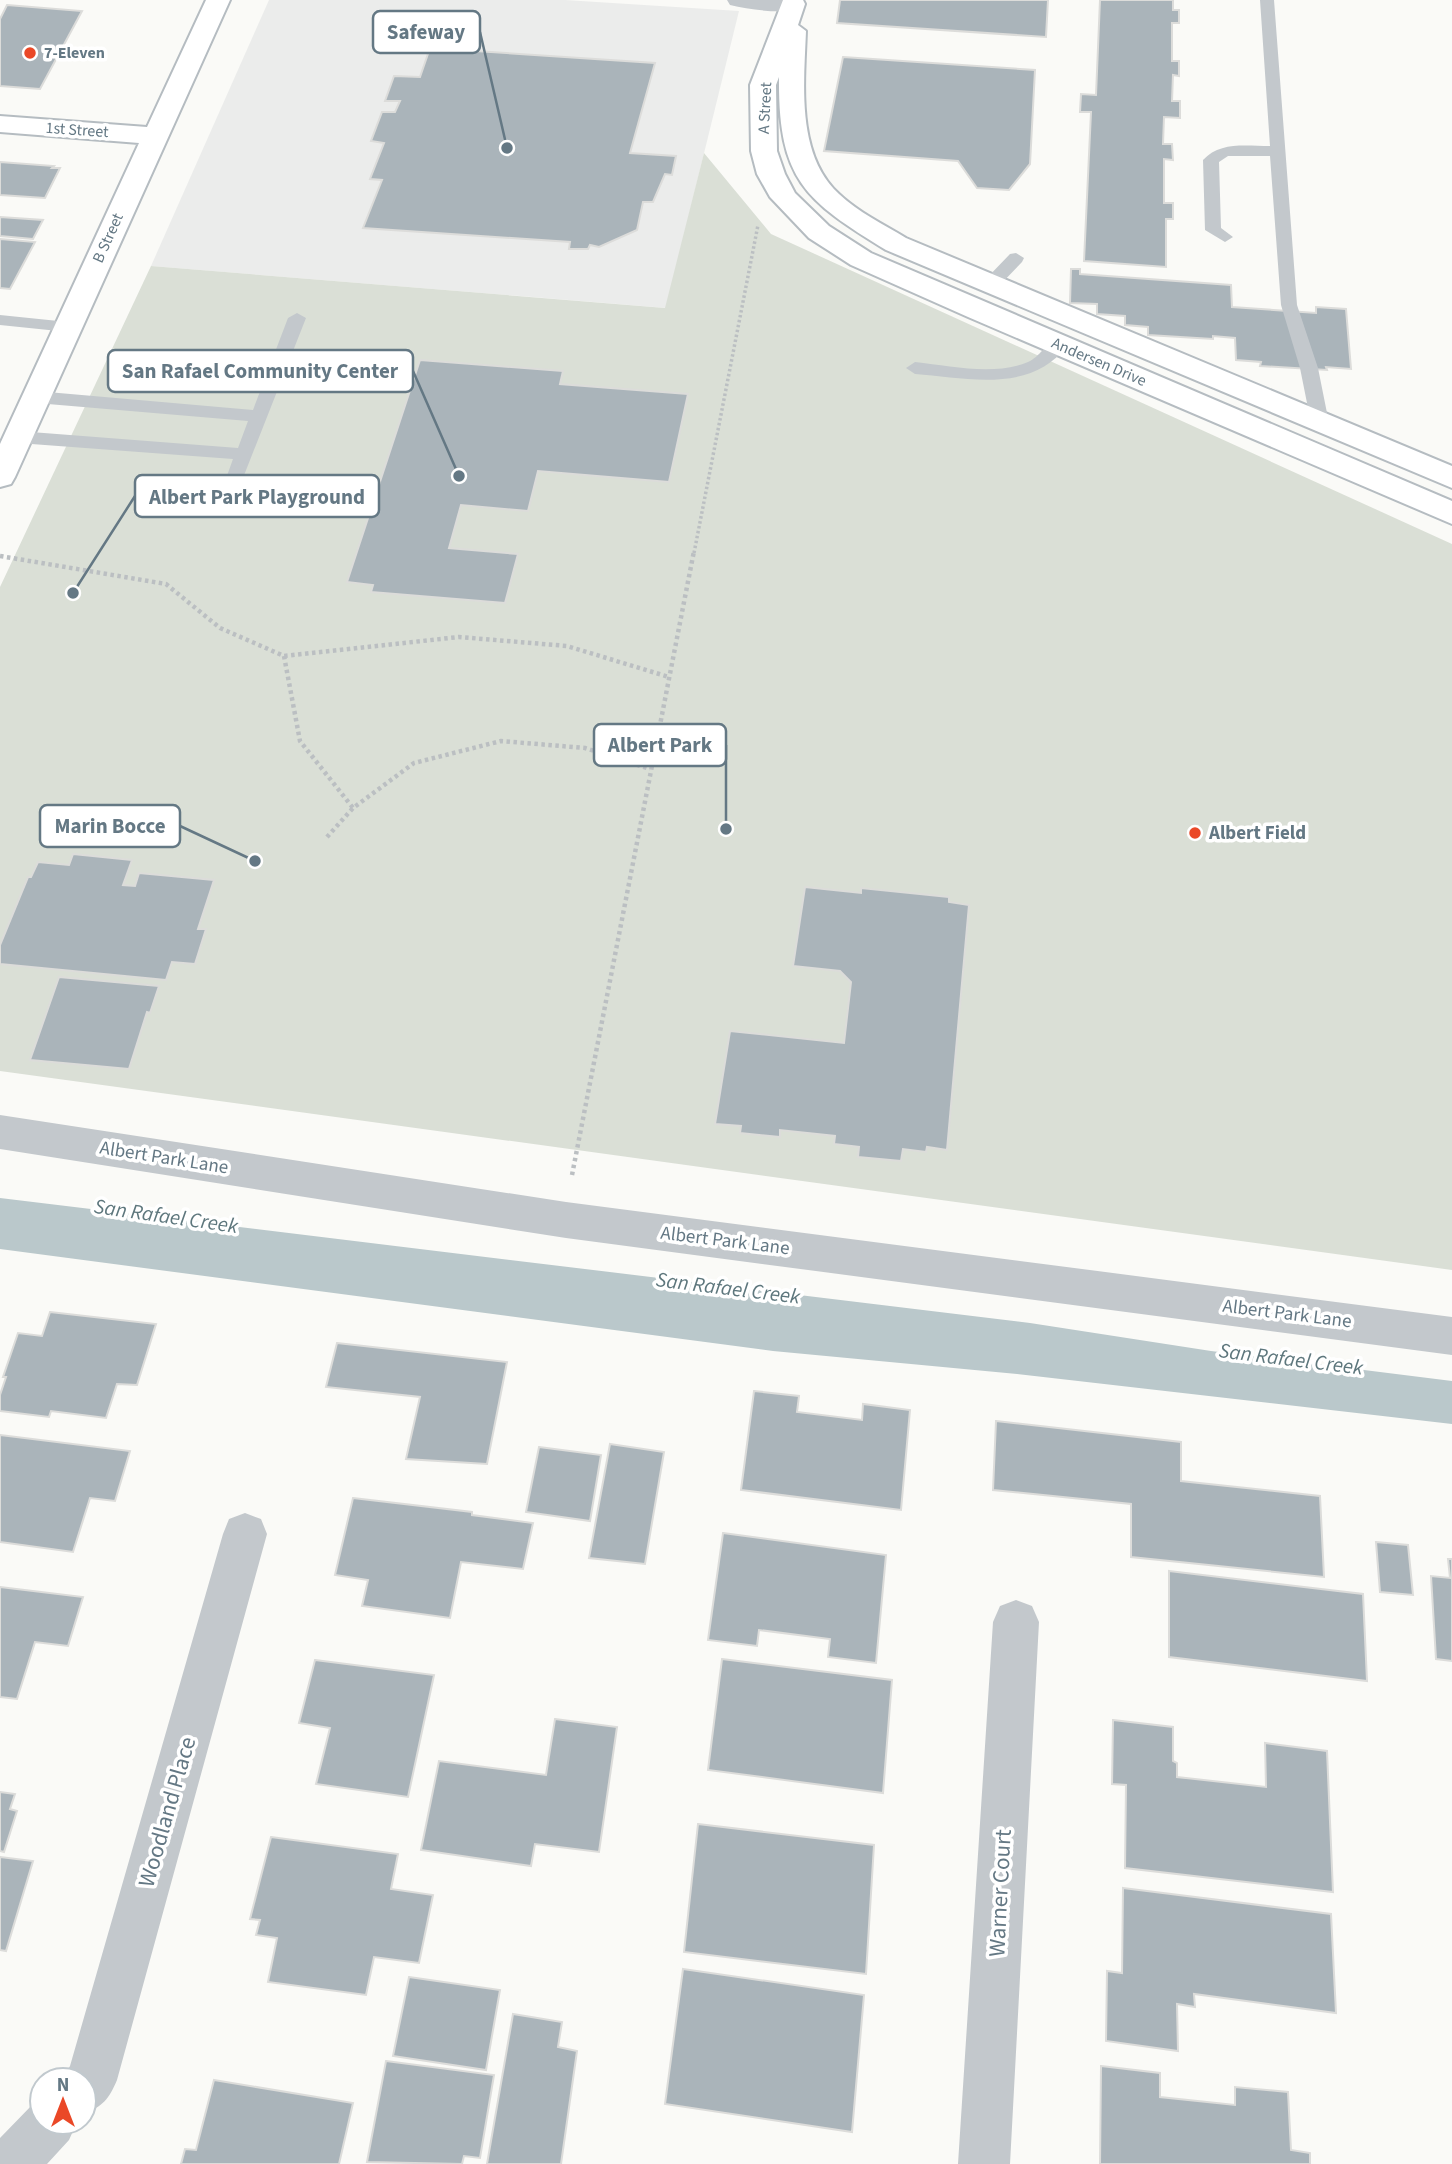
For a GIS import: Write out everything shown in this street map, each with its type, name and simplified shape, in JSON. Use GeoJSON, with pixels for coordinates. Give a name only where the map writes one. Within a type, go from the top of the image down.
{"type":"FeatureCollection","features":[{"type":"Feature","properties":{"kind":"main road","name":"B Street"},"geometry":{"type":"LineString","coordinates":[[0,477],[218,0]]}},
{"type":"Feature","properties":{"kind":"main road","name":"A Street"},"geometry":{"type":"LineString","coordinates":[[794,2],[792,87],[795,129],[797,151],[806,170]]}},
{"type":"Feature","properties":{"kind":"main road","name":"A Street"},"geometry":{"type":"LineString","coordinates":[[777,186],[764,151],[763,85],[794,2]]}},
{"type":"Feature","properties":{"kind":"main road","name":"1st Street"},"geometry":{"type":"LineString","coordinates":[[0,124],[155,136]]}},
{"type":"Feature","properties":{"kind":"main road","name":"Andersen Drive"},"geometry":{"type":"LineString","coordinates":[[806,170],[822,193],[896,244],[1452,478]]}},
{"type":"Feature","properties":{"kind":"main road","name":"Andersen Drive"},"geometry":{"type":"LineString","coordinates":[[777,186],[819,232],[861,259],[1452,513]]}},
{"type":"Feature","properties":{"kind":"street"},"geometry":{"type":"LineString","coordinates":[[739,0],[794,2]]}},
{"type":"Feature","properties":{"kind":"street","name":"Albert Park Lane"},"geometry":{"type":"LineString","coordinates":[[0,1132],[566,1220],[1452,1336]]}},
{"type":"Feature","properties":{"kind":"street","name":"Woodland Place"},"geometry":{"type":"LineString","coordinates":[[95,2066],[246,1534]]}},
{"type":"Feature","properties":{"kind":"street","name":"Warner Court"},"geometry":{"type":"LineString","coordinates":[[985,2164],[1016,1622]]}},
{"type":"Feature","properties":{"kind":"street"},"geometry":{"type":"LineString","coordinates":[[11,2164],[38,2136]]}},
{"type":"Feature","properties":{"kind":"lane"},"geometry":{"type":"LineString","coordinates":[[1267,0],[1289,305],[1309,368],[1320,423]]}},
{"type":"Feature","properties":{"kind":"lane"},"geometry":{"type":"LineString","coordinates":[[1224,237],[1213,230],[1211,160],[1225,151],[1278,151]]}},
{"type":"Feature","properties":{"kind":"lane"},"geometry":{"type":"LineString","coordinates":[[990,285],[1016,258]]}},
{"type":"Feature","properties":{"kind":"lane"},"geometry":{"type":"LineString","coordinates":[[233,484],[297,318]]}},
{"type":"Feature","properties":{"kind":"lane"},"geometry":{"type":"LineString","coordinates":[[0,320],[68,327]]}},
{"type":"Feature","properties":{"kind":"lane"},"geometry":{"type":"LineString","coordinates":[[915,368],[995,375],[1037,366],[1058,345]]}},
{"type":"Feature","properties":{"kind":"lane"},"geometry":{"type":"LineString","coordinates":[[36,397],[260,416]]}},
{"type":"Feature","properties":{"kind":"lane"},"geometry":{"type":"LineString","coordinates":[[18,437],[244,454]]}},
{"type":"Feature","properties":{"kind":"path"},"geometry":{"type":"LineString","coordinates":[[566,1220],[578,1135],[761,210],[777,186]]}},
{"type":"Feature","properties":{"kind":"path"},"geometry":{"type":"LineString","coordinates":[[0,556],[166,584],[220,628],[284,656],[459,637],[567,646],[668,677]]}},
{"type":"Feature","properties":{"kind":"path"},"geometry":{"type":"LineString","coordinates":[[284,656],[300,741],[353,808]]}},
{"type":"Feature","properties":{"kind":"path"},"geometry":{"type":"LineString","coordinates":[[327,837],[353,808],[414,764],[501,741],[585,748],[650,769]]}},
{"type":"Feature","properties":{"kind":"shaded area"},"geometry":{"type":"Polygon","coordinates":[[[269,0],[565,0],[739,11],[666,308],[151,266],[269,0]]]}},
{"type":"Feature","properties":{"kind":"shaded area"},"geometry":{"type":"Polygon","coordinates":[[[704,153],[771,234],[1452,544],[1452,1270],[0,1071],[0,587],[151,266],[665,308],[704,153]]]}},
{"type":"Feature","properties":{"kind":"water","name":"San Rafael Creek"},"geometry":{"type":"Polygon","coordinates":[[[0,1198],[1030,1323],[1211,1351],[1452,1381],[1452,1424],[1017,1374],[773,1351],[0,1249],[0,1198]]]}},
{"type":"Feature","properties":{"kind":"building"},"geometry":{"type":"Polygon","coordinates":[[[840,0],[1048,0],[1046,37],[837,23],[840,0]]]}},
{"type":"Feature","properties":{"kind":"building"},"geometry":{"type":"Polygon","coordinates":[[[1100,0],[1173,0],[1173,10],[1179,10],[1179,23],[1172,23],[1172,61],[1179,61],[1179,76],[1173,75],[1172,101],[1180,101],[1180,118],[1164,117],[1163,144],[1172,144],[1173,160],[1164,159],[1164,203],[1173,203],[1173,219],[1166,219],[1166,267],[1084,261],[1091,112],[1080,112],[1081,94],[1096,95],[1100,0]]]}},
{"type":"Feature","properties":{"kind":"building","name":"7-Eleven"},"geometry":{"type":"Polygon","coordinates":[[[7,5],[82,11],[40,89],[0,86],[0,19],[7,5]]]}},
{"type":"Feature","properties":{"kind":"building"},"geometry":{"type":"Polygon","coordinates":[[[430,48],[655,63],[630,153],[676,156],[672,175],[665,174],[653,202],[643,202],[637,230],[599,247],[590,245],[588,249],[569,249],[570,242],[363,228],[382,180],[370,179],[384,143],[371,141],[382,112],[395,112],[400,101],[385,101],[394,76],[420,77],[430,48]]]}},
{"type":"Feature","properties":{"kind":"building"},"geometry":{"type":"Polygon","coordinates":[[[843,57],[1035,70],[1030,164],[1009,190],[977,188],[958,161],[824,151],[843,57]]]}},
{"type":"Feature","properties":{"kind":"building"},"geometry":{"type":"Polygon","coordinates":[[[0,162],[60,168],[45,198],[0,195],[0,162]]]}},
{"type":"Feature","properties":{"kind":"building"},"geometry":{"type":"Polygon","coordinates":[[[0,217],[43,220],[33,239],[0,236],[0,217]]]}},
{"type":"Feature","properties":{"kind":"building"},"geometry":{"type":"Polygon","coordinates":[[[0,239],[35,242],[10,289],[0,288],[0,239]]]}},
{"type":"Feature","properties":{"kind":"building"},"geometry":{"type":"Polygon","coordinates":[[[1071,269],[1080,269],[1080,274],[1231,285],[1232,307],[1316,313],[1316,307],[1346,309],[1351,369],[1260,366],[1261,362],[1236,360],[1235,338],[1148,335],[1148,327],[1125,325],[1125,316],[1097,314],[1097,304],[1070,303],[1071,269]]]}},
{"type":"Feature","properties":{"kind":"building"},"geometry":{"type":"Polygon","coordinates":[[[420,360],[563,371],[560,384],[688,394],[669,482],[538,471],[528,511],[461,505],[449,548],[518,554],[505,603],[371,592],[373,585],[347,582],[420,360]]]}},
{"type":"Feature","properties":{"kind":"building"},"geometry":{"type":"Polygon","coordinates":[[[73,854],[132,860],[123,885],[135,886],[139,873],[214,880],[198,929],[206,929],[195,964],[172,962],[166,980],[0,964],[0,945],[28,877],[31,877],[38,862],[69,865],[73,854]]]}},
{"type":"Feature","properties":{"kind":"building"},"geometry":{"type":"Polygon","coordinates":[[[805,887],[861,893],[861,888],[949,897],[949,902],[969,905],[947,1150],[927,1147],[926,1152],[903,1149],[901,1161],[858,1157],[859,1147],[834,1144],[835,1136],[780,1130],[780,1137],[740,1133],[741,1126],[715,1124],[730,1031],[844,1043],[851,982],[840,971],[793,966],[805,887]]]}},
{"type":"Feature","properties":{"kind":"building"},"geometry":{"type":"Polygon","coordinates":[[[59,977],[159,986],[150,1013],[147,1012],[129,1069],[30,1060],[59,977]]]}},
{"type":"Feature","properties":{"kind":"building"},"geometry":{"type":"Polygon","coordinates":[[[50,1312],[156,1324],[137,1385],[117,1384],[106,1418],[51,1411],[49,1417],[0,1411],[0,1395],[6,1377],[3,1377],[18,1333],[42,1336],[50,1312]]]}},
{"type":"Feature","properties":{"kind":"building"},"geometry":{"type":"Polygon","coordinates":[[[337,1343],[507,1362],[487,1464],[406,1459],[420,1397],[326,1387],[337,1343]]]}},
{"type":"Feature","properties":{"kind":"building"},"geometry":{"type":"Polygon","coordinates":[[[754,1391],[799,1396],[797,1412],[862,1420],[863,1404],[910,1410],[901,1510],[741,1490],[754,1391]]]}},
{"type":"Feature","properties":{"kind":"building"},"geometry":{"type":"Polygon","coordinates":[[[996,1421],[1181,1442],[1181,1481],[1320,1496],[1324,1577],[1131,1557],[1131,1504],[993,1490],[996,1421]]]}},
{"type":"Feature","properties":{"kind":"building"},"geometry":{"type":"Polygon","coordinates":[[[0,1435],[130,1451],[115,1501],[90,1498],[73,1552],[0,1542],[0,1435]]]}},
{"type":"Feature","properties":{"kind":"building"},"geometry":{"type":"Polygon","coordinates":[[[610,1444],[664,1452],[645,1564],[589,1558],[610,1444]]]}},
{"type":"Feature","properties":{"kind":"building"},"geometry":{"type":"Polygon","coordinates":[[[539,1447],[601,1455],[590,1521],[526,1512],[539,1447]]]}},
{"type":"Feature","properties":{"kind":"building"},"geometry":{"type":"Polygon","coordinates":[[[353,1498],[472,1512],[472,1515],[533,1523],[523,1569],[461,1562],[450,1618],[362,1606],[368,1580],[335,1575],[353,1498]]]}},
{"type":"Feature","properties":{"kind":"building"},"geometry":{"type":"Polygon","coordinates":[[[723,1533],[886,1555],[876,1663],[828,1657],[830,1639],[759,1630],[757,1646],[708,1640],[723,1533]]]}},
{"type":"Feature","properties":{"kind":"building"},"geometry":{"type":"Polygon","coordinates":[[[1376,1542],[1408,1545],[1413,1595],[1380,1592],[1376,1542]]]}},
{"type":"Feature","properties":{"kind":"building"},"geometry":{"type":"Polygon","coordinates":[[[1448,1559],[1452,1559],[1452,1661],[1436,1659],[1431,1576],[1450,1578],[1448,1559]]]}},
{"type":"Feature","properties":{"kind":"building"},"geometry":{"type":"Polygon","coordinates":[[[1169,1571],[1363,1594],[1367,1681],[1169,1657],[1169,1571]]]}},
{"type":"Feature","properties":{"kind":"building"},"geometry":{"type":"Polygon","coordinates":[[[0,1587],[83,1597],[68,1646],[35,1642],[17,1699],[0,1697],[0,1587]]]}},
{"type":"Feature","properties":{"kind":"building"},"geometry":{"type":"Polygon","coordinates":[[[722,1659],[892,1680],[883,1793],[708,1770],[722,1659]]]}},
{"type":"Feature","properties":{"kind":"building"},"geometry":{"type":"Polygon","coordinates":[[[315,1660],[434,1675],[408,1797],[316,1784],[330,1728],[299,1723],[315,1660]]]}},
{"type":"Feature","properties":{"kind":"building"},"geometry":{"type":"Polygon","coordinates":[[[555,1719],[617,1727],[599,1852],[535,1844],[531,1866],[421,1850],[439,1761],[546,1775],[555,1719]]]}},
{"type":"Feature","properties":{"kind":"building"},"geometry":{"type":"Polygon","coordinates":[[[1113,1720],[1173,1727],[1173,1761],[1177,1763],[1177,1777],[1266,1787],[1265,1743],[1327,1751],[1333,1892],[1125,1868],[1126,1785],[1112,1784],[1113,1720]]]}},
{"type":"Feature","properties":{"kind":"building"},"geometry":{"type":"Polygon","coordinates":[[[0,1792],[15,1794],[10,1809],[17,1811],[4,1852],[0,1851],[0,1792]]]}},
{"type":"Feature","properties":{"kind":"building"},"geometry":{"type":"Polygon","coordinates":[[[698,1824],[874,1845],[866,1974],[684,1952],[698,1824]]]}},
{"type":"Feature","properties":{"kind":"building"},"geometry":{"type":"Polygon","coordinates":[[[271,1837],[398,1854],[391,1889],[433,1895],[419,1963],[374,1957],[366,1995],[268,1982],[277,1938],[256,1935],[260,1920],[250,1919],[271,1837]]]}},
{"type":"Feature","properties":{"kind":"building"},"geometry":{"type":"Polygon","coordinates":[[[0,1857],[33,1861],[6,1951],[0,1950],[0,1857]]]}},
{"type":"Feature","properties":{"kind":"building"},"geometry":{"type":"Polygon","coordinates":[[[1123,1888],[1331,1914],[1336,2013],[1194,1994],[1195,2007],[1177,2004],[1178,2051],[1106,2041],[1107,1971],[1122,1973],[1123,1888]]]}},
{"type":"Feature","properties":{"kind":"building"},"geometry":{"type":"Polygon","coordinates":[[[683,1969],[864,1995],[852,2132],[665,2104],[683,1969]]]}},
{"type":"Feature","properties":{"kind":"building"},"geometry":{"type":"Polygon","coordinates":[[[409,1977],[500,1990],[486,2070],[393,2056],[409,1977]]]}},
{"type":"Feature","properties":{"kind":"building"},"geometry":{"type":"Polygon","coordinates":[[[513,2014],[562,2022],[558,2047],[577,2051],[561,2164],[487,2164],[513,2014]]]}},
{"type":"Feature","properties":{"kind":"building"},"geometry":{"type":"Polygon","coordinates":[[[386,2061],[494,2075],[480,2158],[464,2156],[462,2164],[367,2162],[386,2061]]]}},
{"type":"Feature","properties":{"kind":"building"},"geometry":{"type":"Polygon","coordinates":[[[1101,2066],[1160,2073],[1160,2097],[1235,2105],[1235,2087],[1288,2092],[1291,2150],[1310,2153],[1310,2164],[1100,2164],[1101,2066]]]}},
{"type":"Feature","properties":{"kind":"building"},"geometry":{"type":"Polygon","coordinates":[[[214,2080],[353,2103],[339,2164],[181,2164],[185,2149],[196,2150],[214,2080]]]}},
{"type":"Feature","properties":{"kind":"place","name":"7-Eleven"},"geometry":{"type":"Point","coordinates":[30,53]}},
{"type":"Feature","properties":{"kind":"place","name":"Safeway"},"geometry":{"type":"Point","coordinates":[507,148]}},
{"type":"Feature","properties":{"kind":"place","name":"San Rafael Community Center"},"geometry":{"type":"Point","coordinates":[459,476]}},
{"type":"Feature","properties":{"kind":"place","name":"Albert Park Playground"},"geometry":{"type":"Point","coordinates":[73,593]}},
{"type":"Feature","properties":{"kind":"place","name":"Albert Park"},"geometry":{"type":"Point","coordinates":[726,829]}},
{"type":"Feature","properties":{"kind":"place","name":"Albert Field"},"geometry":{"type":"Point","coordinates":[1195,833]}},
{"type":"Feature","properties":{"kind":"place","name":"Marin Bocce"},"geometry":{"type":"Point","coordinates":[255,861]}}]}
